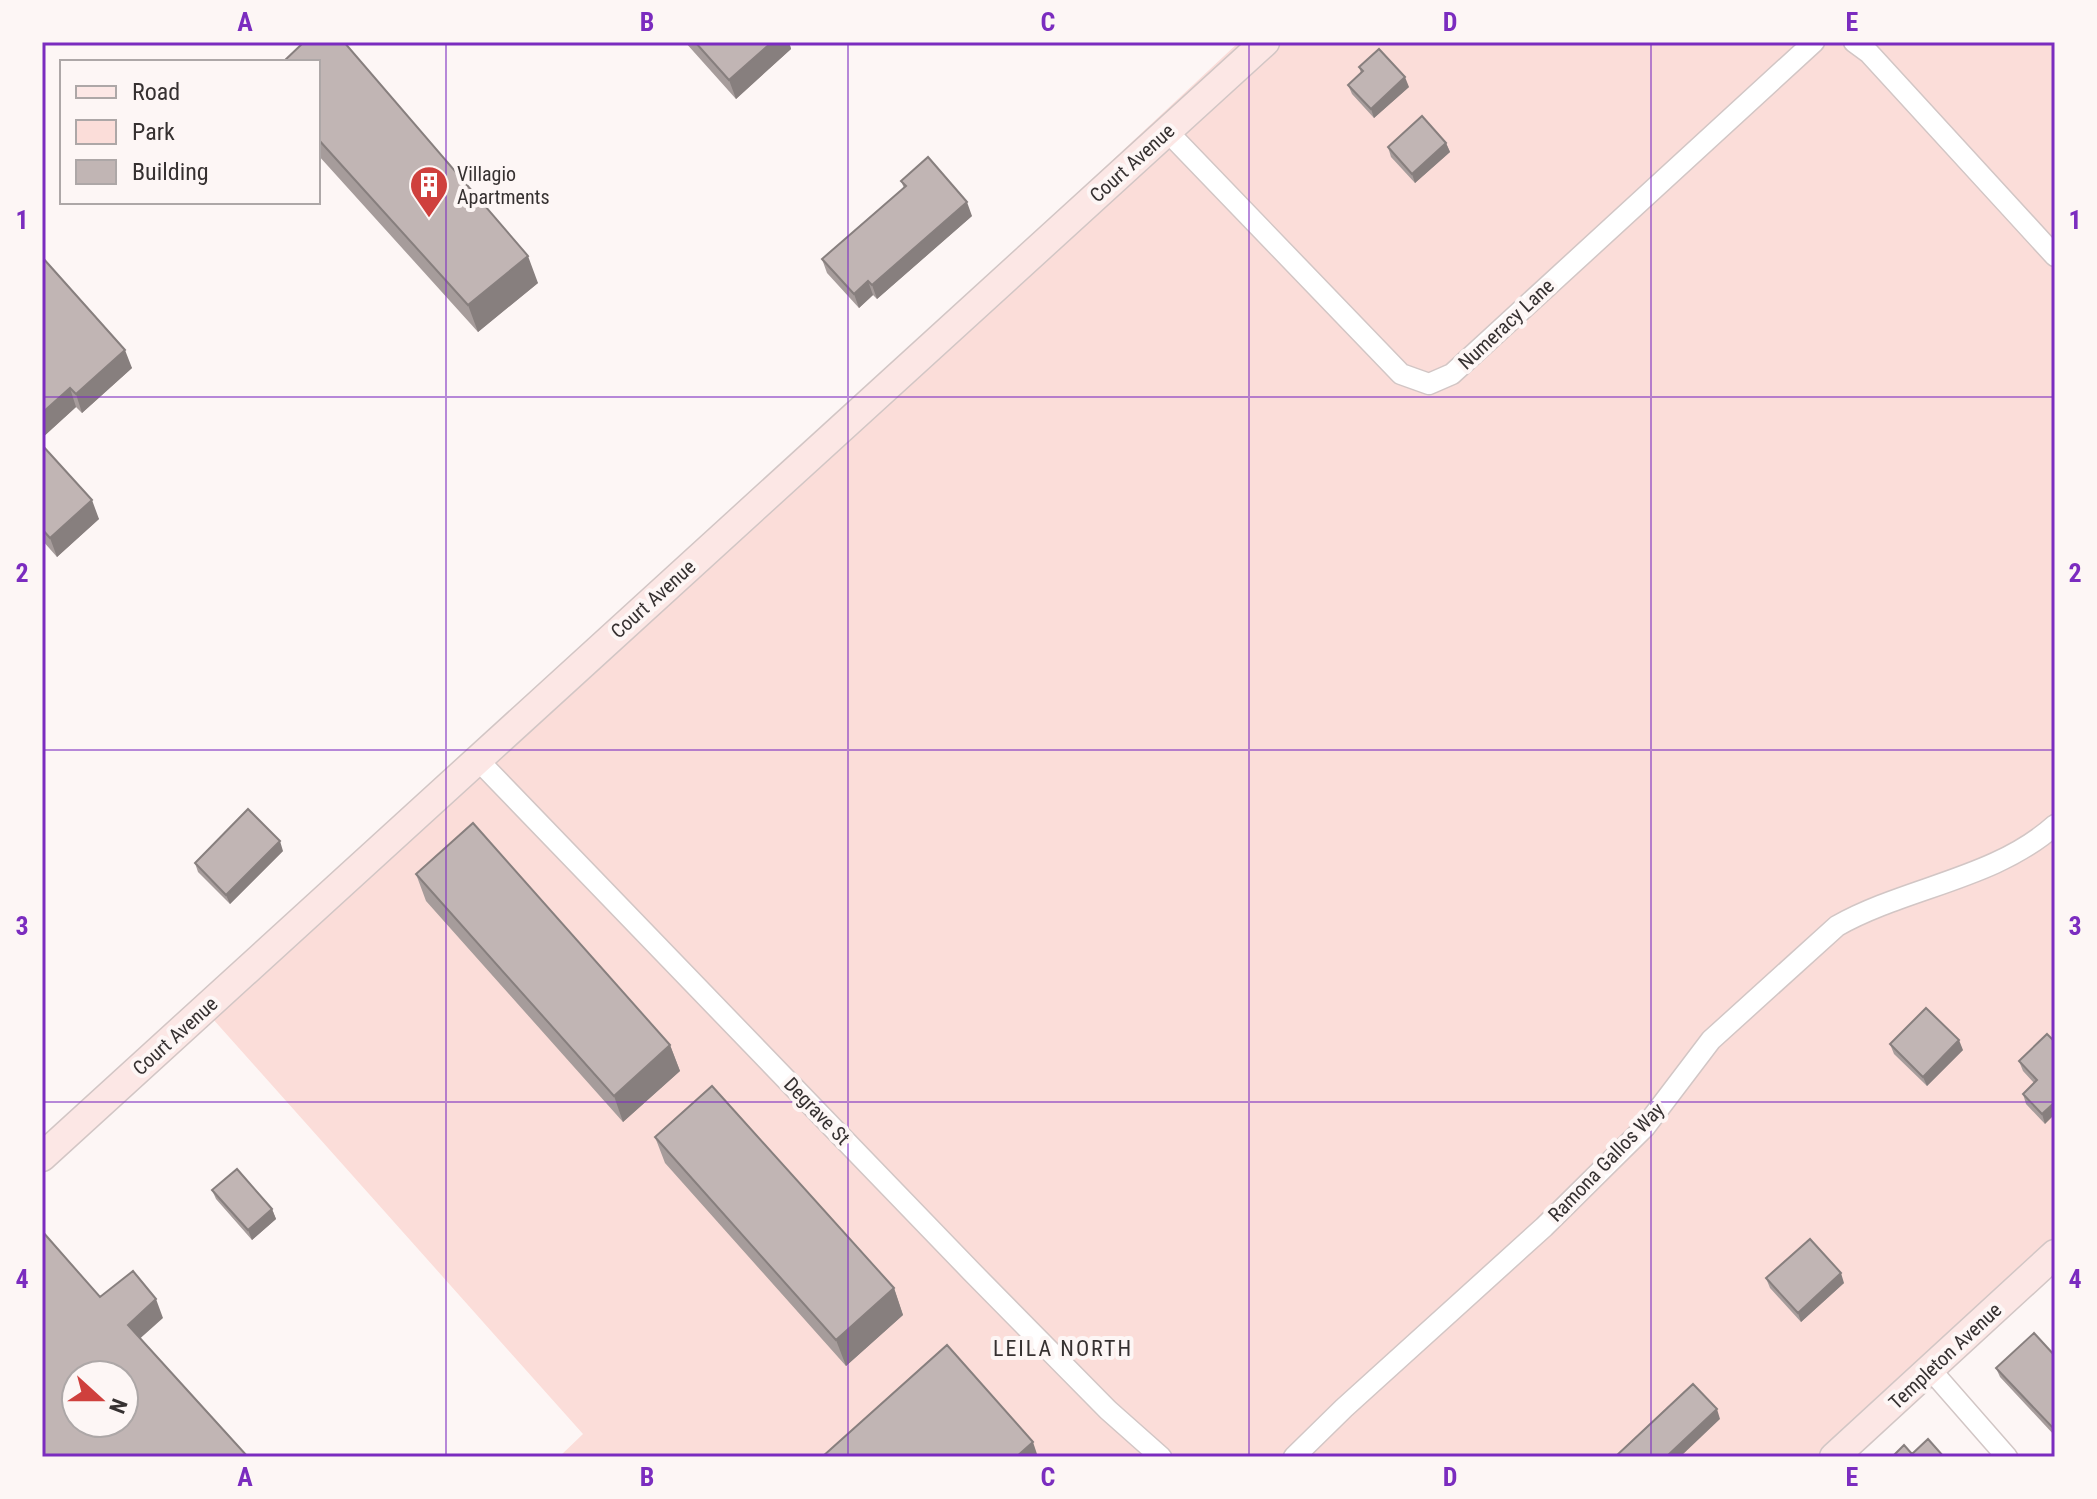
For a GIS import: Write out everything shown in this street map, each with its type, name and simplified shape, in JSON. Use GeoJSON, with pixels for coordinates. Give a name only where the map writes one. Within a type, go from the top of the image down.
{"type":"FeatureCollection","features":[{"type":"Feature","properties":{"kind":"street","name":"Court Avenue"},"geometry":{"type":"LineString","coordinates":[[42,1157],[1265,42]]}},
{"type":"Feature","properties":{"kind":"street","name":"Numeracy Lane"},"geometry":{"type":"LineString","coordinates":[[1167,131],[1401,374],[1429,384],[1452,374],[1814,42]]}},
{"type":"Feature","properties":{"kind":"street"},"geometry":{"type":"LineString","coordinates":[[1854,42],[1869,53],[2055,256]]}},
{"type":"Feature","properties":{"kind":"street","name":"Degrave St"},"geometry":{"type":"LineString","coordinates":[[478,760],[972,1272],[1108,1410],[1161,1457]]}},
{"type":"Feature","properties":{"kind":"street","name":"Ramona Gallos Way"},"geometry":{"type":"LineString","coordinates":[[1294,1457],[1544,1227],[1645,1127],[1711,1040],[1837,926],[1857,914],[1979,869],[2038,840],[2055,825]]}},
{"type":"Feature","properties":{"kind":"street","name":"Templeton Avenue"},"geometry":{"type":"LineString","coordinates":[[1834,1457],[2055,1254]]}},
{"type":"Feature","properties":{"kind":"street"},"geometry":{"type":"LineString","coordinates":[[1930,1369],[2007,1457]]}},
{"type":"Feature","properties":{"kind":"green space"},"geometry":{"type":"Polygon","coordinates":[[[1239,42],[2055,42],[2055,1254],[1835,1457],[559,1457],[583,1434],[204,1009],[1239,42]]]}},
{"type":"Feature","properties":{"kind":"building","name":"Villagio Apartments"},"geometry":{"type":"Polygon","coordinates":[[[304,42],[344,42],[528,256],[468,305],[320,141],[320,60],[285,60],[304,42]]]}},
{"type":"Feature","properties":{"kind":"building"},"geometry":{"type":"Polygon","coordinates":[[[695,42],[772,42],[729,80],[695,42]]]}},
{"type":"Feature","properties":{"kind":"building"},"geometry":{"type":"Polygon","coordinates":[[[1379,49],[1405,77],[1371,109],[1348,85],[1363,71],[1359,67],[1379,49]]]}},
{"type":"Feature","properties":{"kind":"building"},"geometry":{"type":"Polygon","coordinates":[[[1422,116],[1446,143],[1412,174],[1388,147],[1422,116]]]}},
{"type":"Feature","properties":{"kind":"building"},"geometry":{"type":"Polygon","coordinates":[[[928,157],[967,202],[872,285],[868,281],[854,294],[822,259],[906,186],[901,181],[928,157]]]}},
{"type":"Feature","properties":{"kind":"building"},"geometry":{"type":"Polygon","coordinates":[[[42,257],[125,350],[76,394],[70,388],[42,413],[42,257]]]}},
{"type":"Feature","properties":{"kind":"building"},"geometry":{"type":"Polygon","coordinates":[[[42,445],[92,500],[50,538],[42,529],[42,445]]]}},
{"type":"Feature","properties":{"kind":"building"},"geometry":{"type":"Polygon","coordinates":[[[248,809],[280,841],[226,895],[195,863],[248,809]]]}},
{"type":"Feature","properties":{"kind":"building"},"geometry":{"type":"Polygon","coordinates":[[[473,823],[670,1045],[614,1096],[416,874],[473,823]]]}},
{"type":"Feature","properties":{"kind":"building"},"geometry":{"type":"Polygon","coordinates":[[[1926,1008],[1959,1040],[1923,1077],[1890,1044],[1926,1008]]]}},
{"type":"Feature","properties":{"kind":"building"},"geometry":{"type":"Polygon","coordinates":[[[2047,1034],[2055,1042],[2055,1102],[2042,1114],[2023,1094],[2037,1080],[2019,1061],[2047,1034]]]}},
{"type":"Feature","properties":{"kind":"building"},"geometry":{"type":"Polygon","coordinates":[[[712,1086],[894,1288],[836,1340],[655,1137],[712,1086]]]}},
{"type":"Feature","properties":{"kind":"building"},"geometry":{"type":"Polygon","coordinates":[[[237,1169],[272,1209],[248,1230],[212,1190],[237,1169]]]}},
{"type":"Feature","properties":{"kind":"building"},"geometry":{"type":"Polygon","coordinates":[[[42,1231],[100,1297],[133,1271],[156,1299],[128,1325],[248,1457],[42,1457],[42,1231]]]}},
{"type":"Feature","properties":{"kind":"building"},"geometry":{"type":"Polygon","coordinates":[[[1810,1239],[1841,1273],[1798,1313],[1766,1278],[1810,1239]]]}},
{"type":"Feature","properties":{"kind":"building"},"geometry":{"type":"Polygon","coordinates":[[[2034,1333],[2055,1356],[2055,1430],[1996,1368],[2034,1333]]]}},
{"type":"Feature","properties":{"kind":"building"},"geometry":{"type":"Polygon","coordinates":[[[947,1345],[1033,1442],[1016,1457],[822,1457],[947,1345]]]}},
{"type":"Feature","properties":{"kind":"building"},"geometry":{"type":"Polygon","coordinates":[[[1693,1384],[1717,1409],[1666,1457],[1615,1457],[1693,1384]]]}},
{"type":"Feature","properties":{"kind":"building"},"geometry":{"type":"Polygon","coordinates":[[[1928,1439],[1944,1457],[1892,1457],[1904,1445],[1912,1454],[1928,1439]]]}},
{"type":"Feature","properties":{"kind":"place","name":"Villagio Apartments"},"geometry":{"type":"Point","coordinates":[429,219]}},
{"type":"Feature","properties":{"kind":"district","name":"LEILA NORTH"},"geometry":{"type":"Point","coordinates":[1063,1348]}}]}
